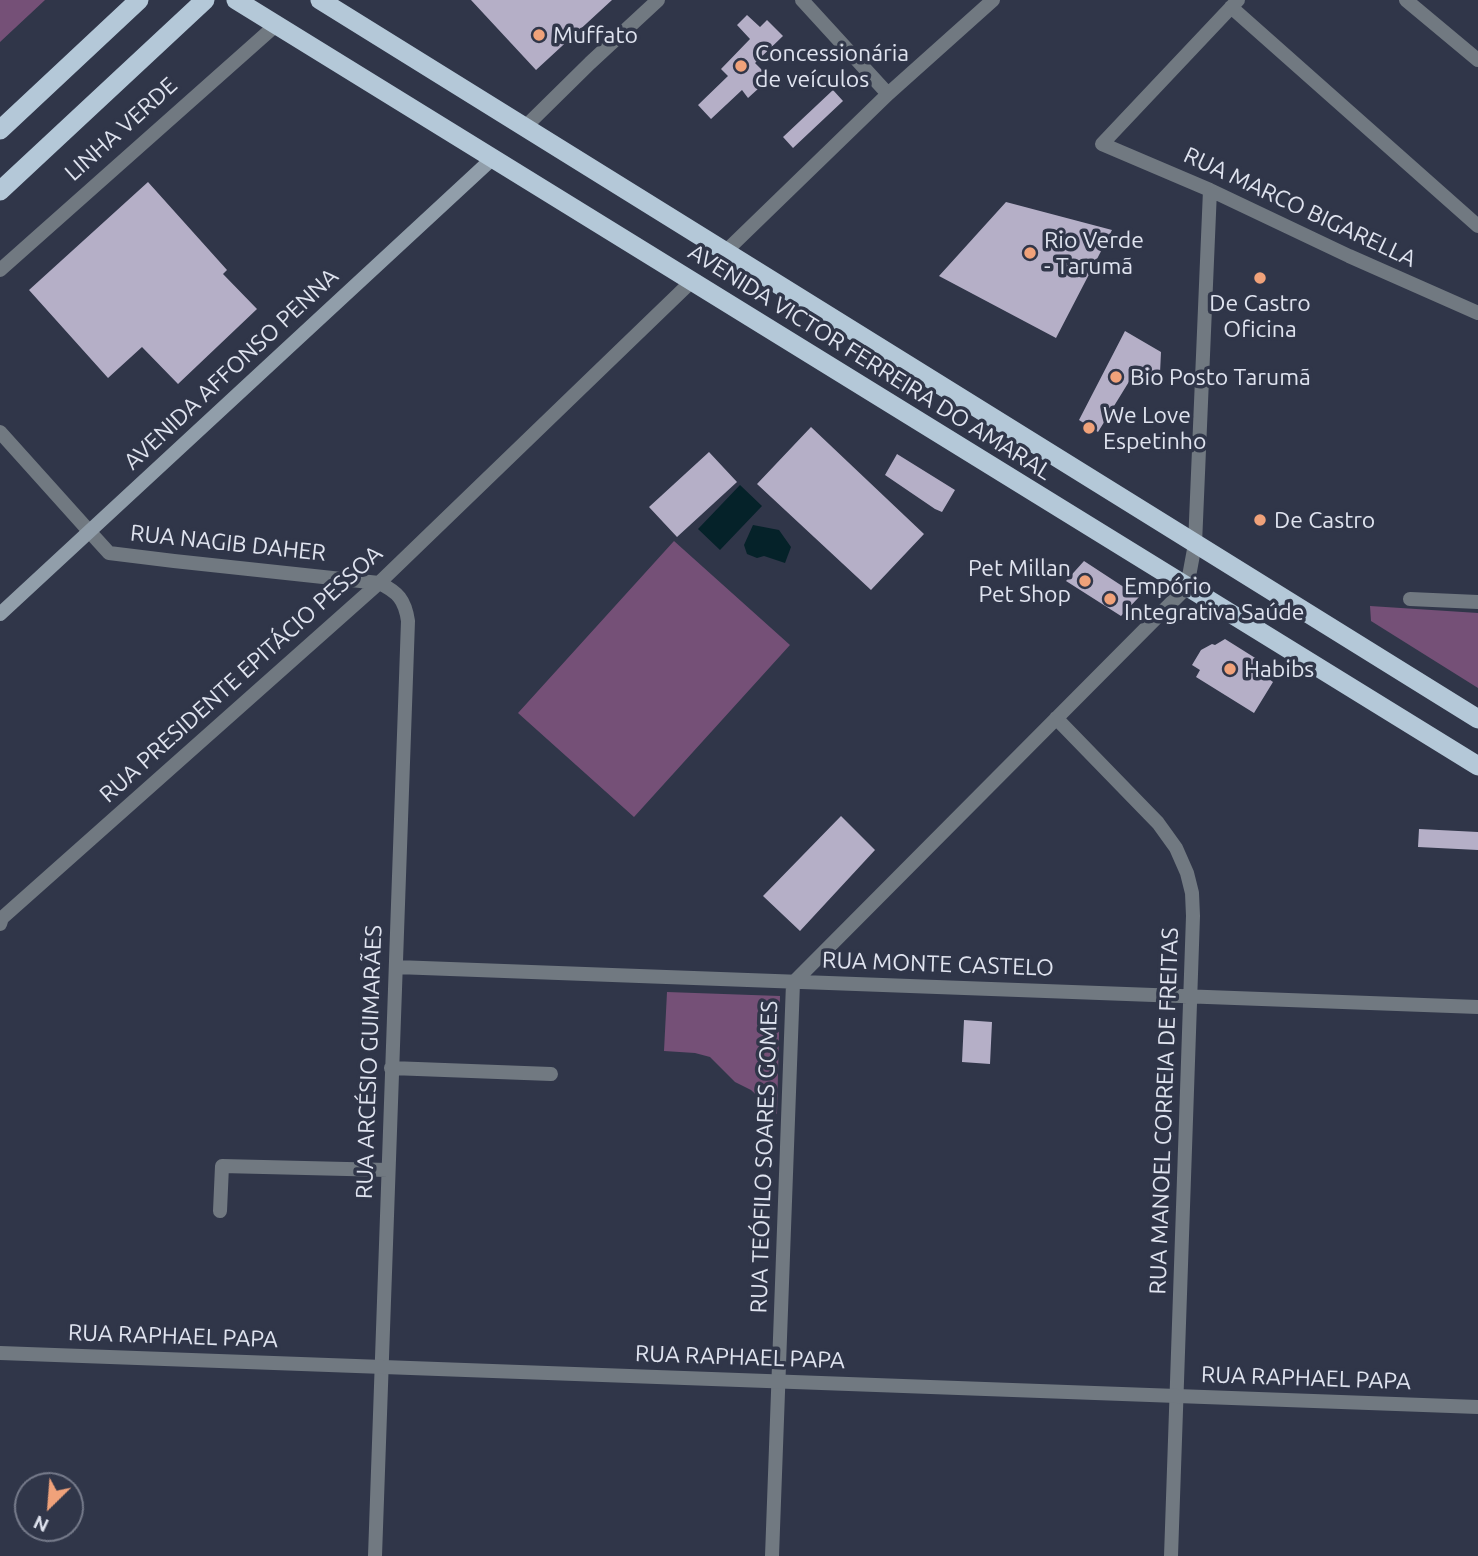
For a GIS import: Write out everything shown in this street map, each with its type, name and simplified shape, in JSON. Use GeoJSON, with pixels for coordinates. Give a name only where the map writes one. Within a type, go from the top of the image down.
{"type":"FeatureCollection","features":[{"type":"Feature","properties":{"kind":"highway"},"geometry":{"type":"LineString","coordinates":[[0,130],[139,0]]}},
{"type":"Feature","properties":{"kind":"highway","name":"LINHA VERDE"},"geometry":{"type":"LineString","coordinates":[[0,191],[205,0]]}},
{"type":"Feature","properties":{"kind":"highway","name":"AVENIDA VICTOR FERREIRA DO AMARAL"},"geometry":{"type":"LineString","coordinates":[[236,0],[1478,766]]}},
{"type":"Feature","properties":{"kind":"highway","name":"AVENIDA VICTOR FERREIRA DO AMARAL"},"geometry":{"type":"LineString","coordinates":[[320,0],[1478,719]]}},
{"type":"Feature","properties":{"kind":"main road","name":"AVENIDA AFFONSO PENNA"},"geometry":{"type":"LineString","coordinates":[[0,614],[492,158]]}},
{"type":"Feature","properties":{"kind":"street"},"geometry":{"type":"LineString","coordinates":[[524,127],[658,0]]}},
{"type":"Feature","properties":{"kind":"street"},"geometry":{"type":"LineString","coordinates":[[802,0],[888,94]]}},
{"type":"Feature","properties":{"kind":"street"},"geometry":{"type":"LineString","coordinates":[[726,252],[888,94],[993,0]]}},
{"type":"Feature","properties":{"kind":"street"},"geometry":{"type":"LineString","coordinates":[[1406,0],[1478,60]]}},
{"type":"Feature","properties":{"kind":"street"},"geometry":{"type":"LineString","coordinates":[[1235,4],[1478,226]]}},
{"type":"Feature","properties":{"kind":"street","name":"RUA MARCO BIGARELLA"},"geometry":{"type":"LineString","coordinates":[[1235,4],[1102,144],[1210,190],[1478,313]]}},
{"type":"Feature","properties":{"kind":"street","name":"LINHA VERDE"},"geometry":{"type":"LineString","coordinates":[[0,270],[276,25]]}},
{"type":"Feature","properties":{"kind":"street"},"geometry":{"type":"LineString","coordinates":[[1187,587],[1195,544],[1210,190]]}},
{"type":"Feature","properties":{"kind":"street","name":"RUA PRESIDENTE EPITÁCIO PESSOA"},"geometry":{"type":"LineString","coordinates":[[0,924],[2,918],[379,583],[692,281]]}},
{"type":"Feature","properties":{"kind":"street","name":"RUA NAGIB DAHER"},"geometry":{"type":"LineString","coordinates":[[0,432],[109,553],[379,583]]}},
{"type":"Feature","properties":{"kind":"street","name":"RUA ARCÉSIO GUIMARÃES"},"geometry":{"type":"LineString","coordinates":[[374,1556],[408,621],[400,597],[379,583]]}},
{"type":"Feature","properties":{"kind":"street","name":"RUA TEÓFILO SOARES GOMES"},"geometry":{"type":"LineString","coordinates":[[772,1556],[793,983],[1187,587]]}},
{"type":"Feature","properties":{"kind":"street"},"geometry":{"type":"LineString","coordinates":[[1410,598],[1478,602]]}},
{"type":"Feature","properties":{"kind":"street","name":"RUA MANOEL CORREIA DE FREITAS"},"geometry":{"type":"LineString","coordinates":[[1056,718],[1158,823],[1176,848],[1192,893],[1171,1556]]}},
{"type":"Feature","properties":{"kind":"street","name":"RUA MONTE CASTELO"},"geometry":{"type":"LineString","coordinates":[[396,967],[1478,1007]]}},
{"type":"Feature","properties":{"kind":"street"},"geometry":{"type":"LineString","coordinates":[[391,1068],[551,1074]]}},
{"type":"Feature","properties":{"kind":"street"},"geometry":{"type":"LineString","coordinates":[[220,1211],[222,1166],[388,1170]]}},
{"type":"Feature","properties":{"kind":"street","name":"RUA RAPHAEL PAPA"},"geometry":{"type":"LineString","coordinates":[[0,1353],[1478,1407]]}},
{"type":"Feature","properties":{"kind":"shaded area"},"geometry":{"type":"Polygon","coordinates":[[[0,0],[45,0],[0,42],[0,0]]]}},
{"type":"Feature","properties":{"kind":"shaded area"},"geometry":{"type":"Polygon","coordinates":[[[740,485],[762,506],[720,550],[698,529],[740,485]]]}},
{"type":"Feature","properties":{"kind":"shaded area"},"geometry":{"type":"Polygon","coordinates":[[[753,525],[779,530],[791,547],[785,563],[747,554],[744,545],[753,525]]]}},
{"type":"Feature","properties":{"kind":"shaded area"},"geometry":{"type":"Polygon","coordinates":[[[674,541],[790,645],[634,817],[518,713],[674,541]]]}},
{"type":"Feature","properties":{"kind":"shaded area"},"geometry":{"type":"Polygon","coordinates":[[[1370,606],[1478,613],[1478,688],[1371,621],[1370,606]]]}},
{"type":"Feature","properties":{"kind":"shaded area"},"geometry":{"type":"Polygon","coordinates":[[[667,992],[780,996],[777,1114],[751,1090],[735,1082],[710,1057],[664,1051],[667,992]]]}},
{"type":"Feature","properties":{"kind":"building","name":"Muffato"},"geometry":{"type":"Polygon","coordinates":[[[471,0],[612,0],[536,70],[471,0]]]}},
{"type":"Feature","properties":{"kind":"building","name":"Concessionária de veículos"},"geometry":{"type":"Polygon","coordinates":[[[747,15],[760,27],[767,20],[783,36],[755,63],[770,78],[748,98],[742,90],[711,119],[698,105],[728,76],[721,69],[750,39],[737,25],[747,15]]]}},
{"type":"Feature","properties":{"kind":"building","name":"Concessionária de veículos"},"geometry":{"type":"Polygon","coordinates":[[[833,90],[843,101],[793,148],[783,137],[833,90]]]}},
{"type":"Feature","properties":{"kind":"building"},"geometry":{"type":"Polygon","coordinates":[[[148,182],[227,270],[223,274],[257,309],[178,384],[142,347],[108,378],[29,290],[148,182]]]}},
{"type":"Feature","properties":{"kind":"building","name":"Rio Verde - Tarumã"},"geometry":{"type":"Polygon","coordinates":[[[1006,202],[1112,230],[1056,338],[939,276],[1006,202]]]}},
{"type":"Feature","properties":{"kind":"building","name":"Bio Posto Tarumã"},"geometry":{"type":"Polygon","coordinates":[[[1125,331],[1161,352],[1160,373],[1147,372],[1138,367],[1098,432],[1079,420],[1125,331]]]}},
{"type":"Feature","properties":{"kind":"building"},"geometry":{"type":"Polygon","coordinates":[[[811,427],[924,534],[871,590],[757,484],[811,427]]]}},
{"type":"Feature","properties":{"kind":"building"},"geometry":{"type":"Polygon","coordinates":[[[709,452],[737,482],[677,537],[649,507],[709,452]]]}},
{"type":"Feature","properties":{"kind":"building"},"geometry":{"type":"Polygon","coordinates":[[[897,454],[955,490],[942,512],[885,475],[897,454]]]}},
{"type":"Feature","properties":{"kind":"building"},"geometry":{"type":"Polygon","coordinates":[[[1084,561],[1139,597],[1121,616],[1066,581],[1084,561]]]}},
{"type":"Feature","properties":{"kind":"building"},"geometry":{"type":"Polygon","coordinates":[[[1225,639],[1268,666],[1262,674],[1273,682],[1254,713],[1196,677],[1200,670],[1192,665],[1201,650],[1225,639]]]}},
{"type":"Feature","properties":{"kind":"building"},"geometry":{"type":"Polygon","coordinates":[[[841,816],[875,850],[800,931],[763,896],[841,816]]]}},
{"type":"Feature","properties":{"kind":"building"},"geometry":{"type":"Polygon","coordinates":[[[1419,829],[1478,832],[1478,850],[1418,847],[1419,829]]]}},
{"type":"Feature","properties":{"kind":"building"},"geometry":{"type":"Polygon","coordinates":[[[964,1020],[992,1022],[990,1064],[962,1062],[964,1020]]]}},
{"type":"Feature","properties":{"kind":"place","name":"Muffato"},"geometry":{"type":"Point","coordinates":[539,35]}},
{"type":"Feature","properties":{"kind":"place","name":"Concessionária de veículos"},"geometry":{"type":"Point","coordinates":[741,66]}},
{"type":"Feature","properties":{"kind":"place","name":"Rio Verde - Tarumã"},"geometry":{"type":"Point","coordinates":[1030,253]}},
{"type":"Feature","properties":{"kind":"place","name":"De Castro Oficina"},"geometry":{"type":"Point","coordinates":[1260,278]}},
{"type":"Feature","properties":{"kind":"place","name":"Bio Posto Tarumã"},"geometry":{"type":"Point","coordinates":[1116,377]}},
{"type":"Feature","properties":{"kind":"place","name":"We Love Espetinho"},"geometry":{"type":"Point","coordinates":[1089,428]}},
{"type":"Feature","properties":{"kind":"place","name":"De Castro"},"geometry":{"type":"Point","coordinates":[1260,520]}},
{"type":"Feature","properties":{"kind":"place","name":"Pet Millan Pet Shop"},"geometry":{"type":"Point","coordinates":[1085,581]}},
{"type":"Feature","properties":{"kind":"place","name":"Empório Integrativa Saúde"},"geometry":{"type":"Point","coordinates":[1110,599]}},
{"type":"Feature","properties":{"kind":"place","name":"Habibs"},"geometry":{"type":"Point","coordinates":[1230,669]}}]}
